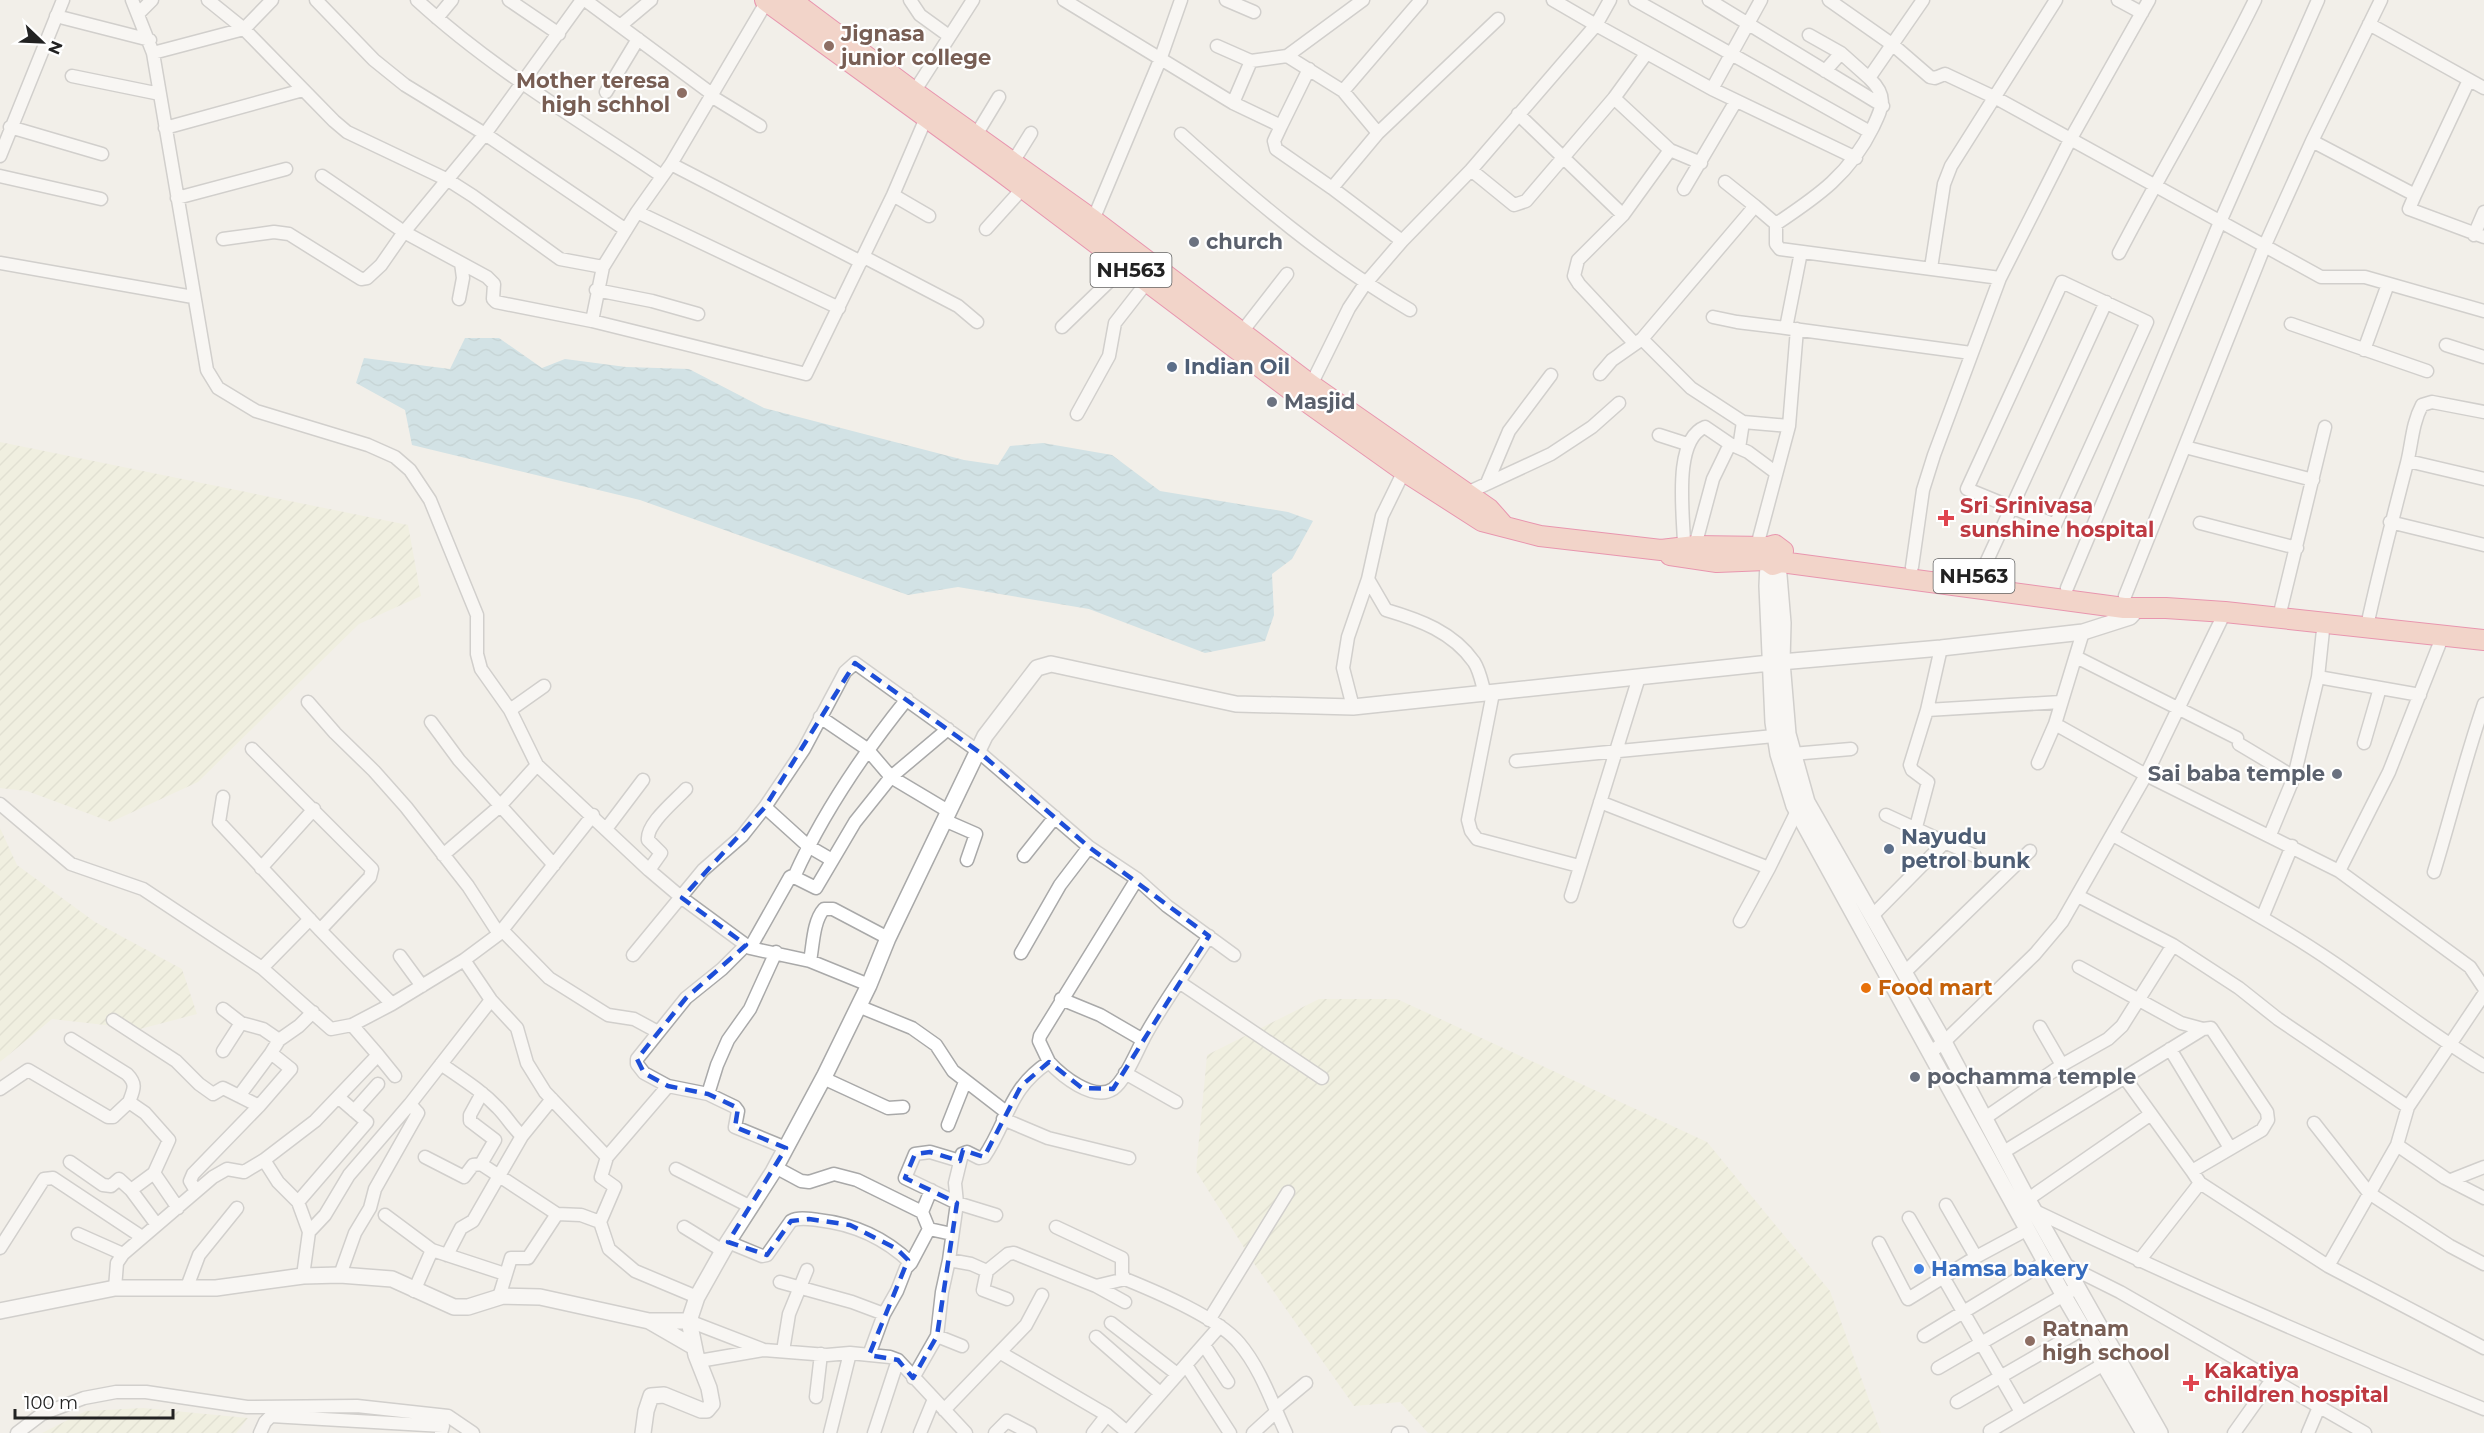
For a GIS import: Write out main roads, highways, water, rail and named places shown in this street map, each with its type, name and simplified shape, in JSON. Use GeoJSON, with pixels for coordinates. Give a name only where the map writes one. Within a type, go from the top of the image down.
{"type":"FeatureCollection","features":[{"type":"Feature","properties":{"kind":"highway","name":"NH563"},"geometry":{"type":"LineString","coordinates":[[766,0],[914,92],[1093,220],[1241,333],[1307,392],[1404,471],[1482,521],[1494,526],[1504,526],[1540,536],[1661,550],[1690,546],[2136,601]]}},
{"type":"Feature","properties":{"kind":"highway","name":"NH563"},"geometry":{"type":"LineString","coordinates":[[791,0],[833,41],[926,118],[1147,282],[1307,392],[1467,493],[1489,509],[1504,526]]}},
{"type":"Feature","properties":{"kind":"highway","name":"NH563"},"geometry":{"type":"LineString","coordinates":[[1661,550],[1674,557],[1717,562],[1771,556],[1912,567],[2067,588],[2166,608],[2324,621],[2484,640]]}},
{"type":"Feature","properties":{"kind":"water"},"geometry":{"type":"Polygon","coordinates":[[[465,338],[499,338],[542,368],[565,359],[626,367],[689,369],[764,408],[964,460],[998,465],[1010,446],[1043,443],[1112,455],[1160,491],[1288,512],[1313,521],[1292,559],[1272,574],[1274,615],[1265,641],[1205,653],[1089,609],[958,587],[908,595],[640,500],[412,445],[405,410],[356,383],[364,358],[450,369],[465,338]]]}},
{"type":"Feature","properties":{"kind":"place","name":"Jignasa junior college"},"geometry":{"type":"Point","coordinates":[829,46]}},
{"type":"Feature","properties":{"kind":"place","name":"Mother teresa high schhol"},"geometry":{"type":"Point","coordinates":[682,93]}},
{"type":"Feature","properties":{"kind":"place","name":"church"},"geometry":{"type":"Point","coordinates":[1194,242]}},
{"type":"Feature","properties":{"kind":"place","name":"Indian Oil"},"geometry":{"type":"Point","coordinates":[1172,367]}},
{"type":"Feature","properties":{"kind":"place","name":"Masjid"},"geometry":{"type":"Point","coordinates":[1272,402]}},
{"type":"Feature","properties":{"kind":"place","name":"Sri Srinivasa sunshine hospital"},"geometry":{"type":"Point","coordinates":[1946,518]}},
{"type":"Feature","properties":{"kind":"place","name":"Sai baba temple"},"geometry":{"type":"Point","coordinates":[2337,774]}},
{"type":"Feature","properties":{"kind":"place","name":"Nayudu petrol bunk"},"geometry":{"type":"Point","coordinates":[1889,849]}},
{"type":"Feature","properties":{"kind":"place","name":"Food mart"},"geometry":{"type":"Point","coordinates":[1866,988]}},
{"type":"Feature","properties":{"kind":"place","name":"pochamma temple"},"geometry":{"type":"Point","coordinates":[1915,1077]}},
{"type":"Feature","properties":{"kind":"place","name":"Hamsa bakery"},"geometry":{"type":"Point","coordinates":[1919,1269]}},
{"type":"Feature","properties":{"kind":"place","name":"Ratnam high school"},"geometry":{"type":"Point","coordinates":[2030,1341]}},
{"type":"Feature","properties":{"kind":"place","name":"Kakatiya children hospital"},"geometry":{"type":"Point","coordinates":[2191,1383]}}]}
